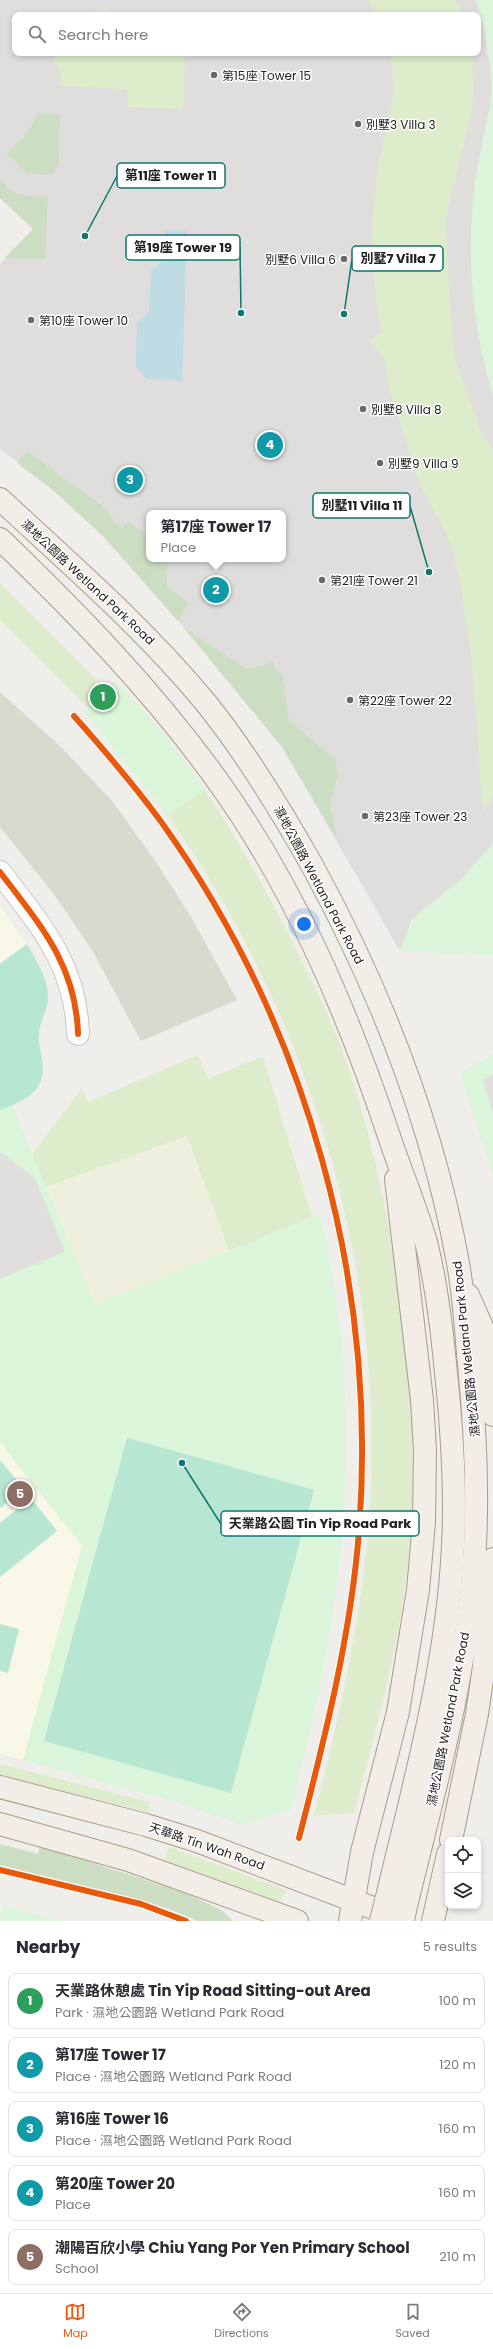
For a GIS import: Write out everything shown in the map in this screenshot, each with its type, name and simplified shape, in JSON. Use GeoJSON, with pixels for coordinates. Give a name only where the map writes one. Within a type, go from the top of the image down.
{"type":"FeatureCollection","features":[{"type":"Feature","properties":{"kind":"main road","name":"濕地公園路 Wetland Park Road"},"geometry":{"type":"LineString","coordinates":[[0,499],[114,603],[162,652],[207,705],[248,760],[285,818],[346,930],[393,1038],[431,1149],[446,1206],[461,1279],[473,1403],[476,1499],[475,1548],[469,1604],[445,1746],[397,1914]]}},
{"type":"Feature","properties":{"kind":"main road","name":"濕地公園路 Wetland Park Road"},"geometry":{"type":"LineString","coordinates":[[0,539],[89,626],[140,683],[178,728],[219,782],[250,830],[307,933],[338,998],[360,1051],[412,1198],[428,1253],[441,1323],[449,1404],[453,1459],[453,1539],[444,1637],[424,1744],[397,1914]]}},
{"type":"Feature","properties":{"kind":"main road"},"geometry":{"type":"LineString","coordinates":[[351,1911],[362,1852],[389,1751],[405,1676],[418,1590],[424,1522],[425,1450],[422,1400],[391,1142]]}},
{"type":"Feature","properties":{"kind":"main road"},"geometry":{"type":"LineString","coordinates":[[461,1279],[484,1331],[493,1415]]}},
{"type":"Feature","properties":{"kind":"main road"},"geometry":{"type":"LineString","coordinates":[[452,1837],[477,1714],[484,1666],[493,1559]]}},
{"type":"Feature","properties":{"kind":"main road","name":"天華路 Tin Wah Road"},"geometry":{"type":"LineString","coordinates":[[0,1787],[146,1825],[197,1841],[351,1911],[397,1914]]}},
{"type":"Feature","properties":{"kind":"main road"},"geometry":{"type":"LineString","coordinates":[[0,1824],[128,1860],[297,1921]]}},
{"type":"Feature","properties":{"kind":"main road"},"geometry":{"type":"LineString","coordinates":[[433,1921],[445,1867]]}},
{"type":"Feature","properties":{"kind":"main road"},"geometry":{"type":"LineString","coordinates":[[225,1895],[248,1912],[256,1921]]}},
{"type":"Feature","properties":{"kind":"street"},"geometry":{"type":"LineString","coordinates":[[0,872],[59,955],[74,993],[78,1034]]}},
{"type":"Feature","properties":{"kind":"shaded area"},"geometry":{"type":"Polygon","coordinates":[[[0,0],[476,0],[480,12],[12,12],[12,56],[481,56],[481,16],[484,25],[491,75],[491,100],[476,176],[471,245],[472,279],[493,395],[493,844],[459,881],[412,919],[400,951],[282,747],[195,640],[103,536],[52,489],[0,449],[0,264],[33,229],[0,198],[0,0]]]}},
{"type":"Feature","properties":{"kind":"shaded area"},"geometry":{"type":"Polygon","coordinates":[[[0,692],[61,747],[113,802],[156,862],[191,917],[237,1000],[141,1041],[92,950],[53,893],[0,827],[0,692]]]}},
{"type":"Feature","properties":{"kind":"shaded area"},"geometry":{"type":"Polygon","coordinates":[[[0,905],[27,944],[0,964],[0,905]]]}},
{"type":"Feature","properties":{"kind":"shaded area"},"geometry":{"type":"Polygon","coordinates":[[[493,1074],[493,1114],[483,1080],[493,1074]]]}},
{"type":"Feature","properties":{"kind":"shaded area"},"geometry":{"type":"Polygon","coordinates":[[[0,1152],[35,1178],[65,1252],[0,1279],[0,1152]]]}},
{"type":"Feature","properties":{"kind":"shaded area"},"geometry":{"type":"Polygon","coordinates":[[[0,1442],[82,1546],[23,1760],[0,1754],[0,1442]]]}},
{"type":"Feature","properties":{"kind":"green space"},"geometry":{"type":"Polygon","coordinates":[[[368,0],[457,0],[461,12],[375,12],[368,0]]]}},
{"type":"Feature","properties":{"kind":"green space"},"geometry":{"type":"Polygon","coordinates":[[[476,0],[493,0],[493,395],[475,315],[471,259],[471,231],[476,176],[491,101],[490,63],[480,12],[476,0]]]}},
{"type":"Feature","properties":{"kind":"green space"},"geometry":{"type":"Polygon","coordinates":[[[101,9],[107,9],[111,12],[94,12],[101,9]]]}},
{"type":"Feature","properties":{"kind":"green space"},"geometry":{"type":"Polygon","coordinates":[[[55,56],[185,56],[183,109],[127,107],[127,89],[60,86],[60,72],[58,67],[53,62],[55,56]]]}},
{"type":"Feature","properties":{"kind":"green space"},"geometry":{"type":"Polygon","coordinates":[[[391,56],[472,56],[474,86],[471,116],[445,221],[454,356],[481,431],[493,451],[493,795],[483,813],[470,652],[461,588],[454,557],[443,527],[422,490],[414,471],[406,440],[390,392],[386,372],[386,361],[369,341],[381,333],[373,277],[372,222],[378,166],[394,92],[391,56]]]}},
{"type":"Feature","properties":{"kind":"green space"},"geometry":{"type":"Polygon","coordinates":[[[38,114],[60,114],[59,163],[54,172],[44,175],[27,173],[6,153],[25,136],[38,114]]]}},
{"type":"Feature","properties":{"kind":"green space"},"geometry":{"type":"Polygon","coordinates":[[[0,180],[16,192],[34,197],[48,197],[45,259],[5,258],[33,229],[0,198],[0,180]]]}},
{"type":"Feature","properties":{"kind":"green space"},"geometry":{"type":"Polygon","coordinates":[[[27,451],[108,510],[114,522],[123,528],[128,521],[146,535],[146,562],[167,562],[167,587],[189,603],[178,621],[103,536],[52,489],[17,463],[27,451]]]}},
{"type":"Feature","properties":{"kind":"green space"},"geometry":{"type":"Polygon","coordinates":[[[0,583],[106,689],[115,681],[162,732],[202,785],[232,832],[287,931],[327,1013],[356,1090],[383,1196],[393,1251],[410,1387],[413,1460],[407,1569],[398,1631],[385,1692],[354,1813],[314,1816],[347,1676],[359,1606],[368,1535],[372,1440],[367,1346],[353,1251],[331,1158],[301,1067],[264,980],[219,895],[158,802],[83,709],[86,706],[0,620],[0,583]]]}},
{"type":"Feature","properties":{"kind":"green space"},"geometry":{"type":"Polygon","coordinates":[[[183,627],[247,669],[274,662],[275,669],[282,674],[289,720],[335,759],[338,775],[330,804],[337,839],[282,747],[183,627]]]}},
{"type":"Feature","properties":{"kind":"green space"},"geometry":{"type":"Polygon","coordinates":[[[115,681],[166,737],[205,789],[168,816],[83,709],[115,681]]]}},
{"type":"Feature","properties":{"kind":"green space"},"geometry":{"type":"Polygon","coordinates":[[[493,844],[493,955],[400,951],[412,919],[459,881],[493,844]]]}},
{"type":"Feature","properties":{"kind":"green space"},"geometry":{"type":"Polygon","coordinates":[[[27,944],[46,981],[48,998],[40,1028],[39,1038],[43,1070],[38,1087],[32,1093],[18,1103],[0,1110],[0,964],[27,944]]]}},
{"type":"Feature","properties":{"kind":"green space"},"geometry":{"type":"Polygon","coordinates":[[[493,1054],[493,1176],[460,1073],[493,1054]]]}},
{"type":"Feature","properties":{"kind":"green space"},"geometry":{"type":"Polygon","coordinates":[[[198,1055],[208,1079],[263,1056],[312,1217],[229,1251],[187,1136],[46,1187],[32,1154],[82,1088],[88,1102],[198,1055]]]}},
{"type":"Feature","properties":{"kind":"green space"},"geometry":{"type":"Polygon","coordinates":[[[12,1105],[95,1305],[320,1214],[335,1291],[344,1366],[346,1440],[344,1513],[336,1586],[325,1659],[291,1809],[243,1825],[179,1803],[23,1760],[82,1546],[0,1442],[0,1110],[12,1105]]]}},
{"type":"Feature","properties":{"kind":"green space"},"geometry":{"type":"Polygon","coordinates":[[[187,1136],[229,1251],[95,1305],[46,1187],[187,1136]]]}},
{"type":"Feature","properties":{"kind":"green space"},"geometry":{"type":"Polygon","coordinates":[[[127,1438],[314,1490],[231,1793],[44,1741],[127,1438]]]}},
{"type":"Feature","properties":{"kind":"green space"},"geometry":{"type":"Polygon","coordinates":[[[0,1460],[24,1489],[0,1508],[0,1460]]]}},
{"type":"Feature","properties":{"kind":"green space"},"geometry":{"type":"Polygon","coordinates":[[[31,1498],[57,1531],[0,1577],[0,1523],[31,1498]]]}},
{"type":"Feature","properties":{"kind":"green space"},"geometry":{"type":"Polygon","coordinates":[[[0,1624],[19,1629],[8,1673],[0,1671],[0,1624]]]}},
{"type":"Feature","properties":{"kind":"green space"},"geometry":{"type":"Polygon","coordinates":[[[0,1764],[150,1802],[148,1812],[0,1775],[0,1764]]]}},
{"type":"Feature","properties":{"kind":"green space"},"geometry":{"type":"Polygon","coordinates":[[[0,1844],[38,1854],[40,1846],[186,1893],[221,1910],[233,1921],[198,1921],[169,1909],[134,1898],[0,1865],[0,1844]]]}},
{"type":"Feature","properties":{"kind":"green space"},"geometry":{"type":"Polygon","coordinates":[[[169,1847],[286,1890],[281,1902],[164,1860],[169,1847]]]}},
{"type":"Feature","properties":{"kind":"green space"},"geometry":{"type":"Polygon","coordinates":[[[2,1906],[60,1920],[61,1921],[0,1921],[2,1906]]]}},
{"type":"Feature","properties":{"kind":"water"},"geometry":{"type":"Polygon","coordinates":[[[165,230],[187,231],[182,381],[147,379],[136,367],[137,323],[149,312],[151,271],[165,258],[165,230]]]}},
{"type":"Feature","properties":{"kind":"cycle path"},"geometry":{"type":"LineString","coordinates":[[74,716],[120,769],[162,823],[213,901],[257,984],[293,1071],[322,1160],[343,1251],[357,1344],[362,1437],[359,1531],[350,1609],[336,1686],[299,1838]]}},
{"type":"Feature","properties":{"kind":"cycle path"},"geometry":{"type":"LineString","coordinates":[[0,872],[42,928],[63,966],[71,987],[76,1009],[78,1034]]}},
{"type":"Feature","properties":{"kind":"cycle path"},"geometry":{"type":"LineString","coordinates":[[0,1870],[141,1904],[186,1921]]}},
{"type":"Feature","properties":{"kind":"place","name":"第15座 Tower 15"},"geometry":{"type":"Point","coordinates":[214,75]}},
{"type":"Feature","properties":{"kind":"place","name":"別墅3 Villa 3"},"geometry":{"type":"Point","coordinates":[358,124]}},
{"type":"Feature","properties":{"kind":"place","name":"第11座 Tower 11"},"geometry":{"type":"Point","coordinates":[85,236]}},
{"type":"Feature","properties":{"kind":"place","name":"別墅6 Villa 6"},"geometry":{"type":"Point","coordinates":[344,259]}},
{"type":"Feature","properties":{"kind":"place","name":"第19座 Tower 19"},"geometry":{"type":"Point","coordinates":[241,313]}},
{"type":"Feature","properties":{"kind":"place","name":"別墅7 Villa 7"},"geometry":{"type":"Point","coordinates":[344,314]}},
{"type":"Feature","properties":{"kind":"place","name":"第10座 Tower 10"},"geometry":{"type":"Point","coordinates":[31,320]}},
{"type":"Feature","properties":{"kind":"place","name":"別墅8 Villa 8"},"geometry":{"type":"Point","coordinates":[363,409]}},
{"type":"Feature","properties":{"kind":"place","name":"第20座 Tower 20"},"geometry":{"type":"Point","coordinates":[270,445]}},
{"type":"Feature","properties":{"kind":"place","name":"別墅9 Villa 9"},"geometry":{"type":"Point","coordinates":[380,463]}},
{"type":"Feature","properties":{"kind":"place","name":"第16座 Tower 16"},"geometry":{"type":"Point","coordinates":[130,480]}},
{"type":"Feature","properties":{"kind":"place","name":"別墅11 Villa 11"},"geometry":{"type":"Point","coordinates":[429,572]}},
{"type":"Feature","properties":{"kind":"place","name":"第21座 Tower 21"},"geometry":{"type":"Point","coordinates":[322,580]}},
{"type":"Feature","properties":{"kind":"place","name":"第17座 Tower 17"},"geometry":{"type":"Point","coordinates":[216,590]}},
{"type":"Feature","properties":{"kind":"place","name":"天業路休憩處 Tin Yip Road Sitting-out Area"},"geometry":{"type":"Point","coordinates":[103,697]}},
{"type":"Feature","properties":{"kind":"place","name":"第22座 Tower 22"},"geometry":{"type":"Point","coordinates":[350,700]}},
{"type":"Feature","properties":{"kind":"place","name":"第23座 Tower 23"},"geometry":{"type":"Point","coordinates":[365,816]}},
{"type":"Feature","properties":{"kind":"place","name":"天業路公園 Tin Yip Road Park"},"geometry":{"type":"Point","coordinates":[182,1463]}},
{"type":"Feature","properties":{"kind":"place","name":"潮陽百欣小學 Chiu Yang Por Yen Primary School"},"geometry":{"type":"Point","coordinates":[20,1494]}}]}
